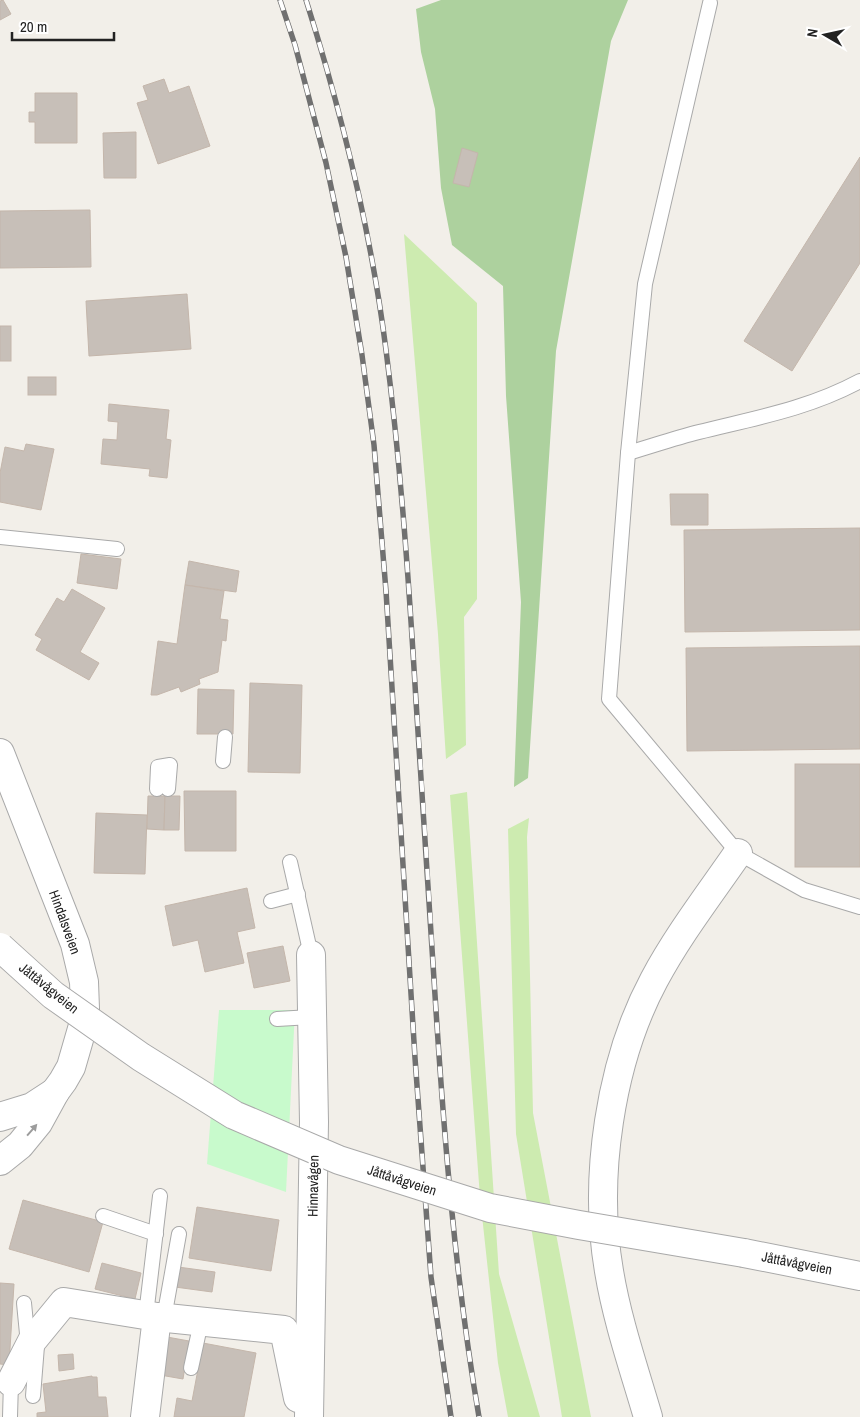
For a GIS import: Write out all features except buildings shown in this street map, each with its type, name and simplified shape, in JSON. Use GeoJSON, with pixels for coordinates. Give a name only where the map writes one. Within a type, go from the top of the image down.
{"type":"FeatureCollection","features":[{"type":"Feature","properties":{"kind":"street","name":"Hindalsveien"},"geometry":{"type":"LineString","coordinates":[[0,753],[75,944],[84,982],[84,1022],[71,1067],[38,1123],[20,1145],[0,1161]]}},
{"type":"Feature","properties":{"kind":"street"},"geometry":{"type":"LineString","coordinates":[[648,1417],[623,1332],[609,1270],[603,1210],[605,1147],[615,1088],[636,1019],[653,982],[671,950],[738,853]]}},
{"type":"Feature","properties":{"kind":"street","name":"Jåttåvågveien"},"geometry":{"type":"LineString","coordinates":[[0,947],[53,995],[141,1057],[234,1115],[338,1160],[490,1208],[579,1226],[744,1253],[860,1276]]}},
{"type":"Feature","properties":{"kind":"street","name":"Hinnavågen"},"geometry":{"type":"LineString","coordinates":[[308,1417],[314,1122],[311,955]]}},
{"type":"Feature","properties":{"kind":"street","name":"Hindalsveien"},"geometry":{"type":"LineString","coordinates":[[0,1118],[32,1107],[55,1092]]}},
{"type":"Feature","properties":{"kind":"street"},"geometry":{"type":"LineString","coordinates":[[22,1389],[34,1340],[64,1302],[156,1317],[284,1330],[302,1417]]}},
{"type":"Feature","properties":{"kind":"street"},"geometry":{"type":"LineString","coordinates":[[145,1417],[156,1317]]}},
{"type":"Feature","properties":{"kind":"lane"},"geometry":{"type":"LineString","coordinates":[[710,3],[645,284],[628,453],[609,699],[738,853],[804,890],[860,907]]}},
{"type":"Feature","properties":{"kind":"lane"},"geometry":{"type":"LineString","coordinates":[[628,453],[697,432],[776,414],[840,392],[860,381]]}},
{"type":"Feature","properties":{"kind":"lane"},"geometry":{"type":"LineString","coordinates":[[0,536],[117,549]]}},
{"type":"Feature","properties":{"kind":"lane"},"geometry":{"type":"LineString","coordinates":[[224,761],[225,738]]}},
{"type":"Feature","properties":{"kind":"lane"},"geometry":{"type":"LineString","coordinates":[[290,862],[311,955]]}},
{"type":"Feature","properties":{"kind":"lane"},"geometry":{"type":"LineString","coordinates":[[271,901],[298,894]]}},
{"type":"Feature","properties":{"kind":"lane"},"geometry":{"type":"LineString","coordinates":[[277,1019],[311,1018]]}},
{"type":"Feature","properties":{"kind":"lane"},"geometry":{"type":"LineString","coordinates":[[156,1317],[156,1234],[160,1196]]}},
{"type":"Feature","properties":{"kind":"lane"},"geometry":{"type":"LineString","coordinates":[[103,1216],[156,1234]]}},
{"type":"Feature","properties":{"kind":"lane"},"geometry":{"type":"LineString","coordinates":[[156,1317],[179,1234]]}},
{"type":"Feature","properties":{"kind":"lane"},"geometry":{"type":"LineString","coordinates":[[24,1303],[34,1340]]}},
{"type":"Feature","properties":{"kind":"lane"},"geometry":{"type":"LineString","coordinates":[[191,1368],[201,1322]]}},
{"type":"Feature","properties":{"kind":"lane"},"geometry":{"type":"LineString","coordinates":[[10,1417],[22,1389]]}},
{"type":"Feature","properties":{"kind":"green space"},"geometry":{"type":"Polygon","coordinates":[[[441,0],[628,0],[611,41],[556,351],[528,778],[514,787],[521,602],[506,396],[503,286],[452,245],[441,188],[435,109],[421,52],[416,9],[441,0]]]}},
{"type":"Feature","properties":{"kind":"green space"},"geometry":{"type":"Polygon","coordinates":[[[404,234],[477,303],[477,599],[464,617],[466,745],[446,759],[438,634],[404,234]]]}},
{"type":"Feature","properties":{"kind":"green space"},"geometry":{"type":"Polygon","coordinates":[[[467,792],[499,1274],[540,1417],[508,1417],[498,1363],[480,1197],[450,795],[467,792]]]}},
{"type":"Feature","properties":{"kind":"green space"},"geometry":{"type":"Polygon","coordinates":[[[529,818],[527,837],[533,1113],[591,1417],[562,1417],[516,1134],[508,829],[529,818]]]}},
{"type":"Feature","properties":{"kind":"green space"},"geometry":{"type":"Polygon","coordinates":[[[219,1010],[295,1010],[286,1192],[207,1164],[219,1010]]]}},
{"type":"Feature","properties":{"kind":"railway"},"geometry":{"type":"LineString","coordinates":[[280,0],[295,45],[326,163],[346,257],[374,445],[386,591],[415,1058],[431,1277],[451,1417]]}},
{"type":"Feature","properties":{"kind":"railway"},"geometry":{"type":"LineString","coordinates":[[306,0],[332,86],[354,173],[380,305],[386,350],[396,438],[407,569],[438,1048],[447,1154],[463,1312],[479,1417]]}}]}
